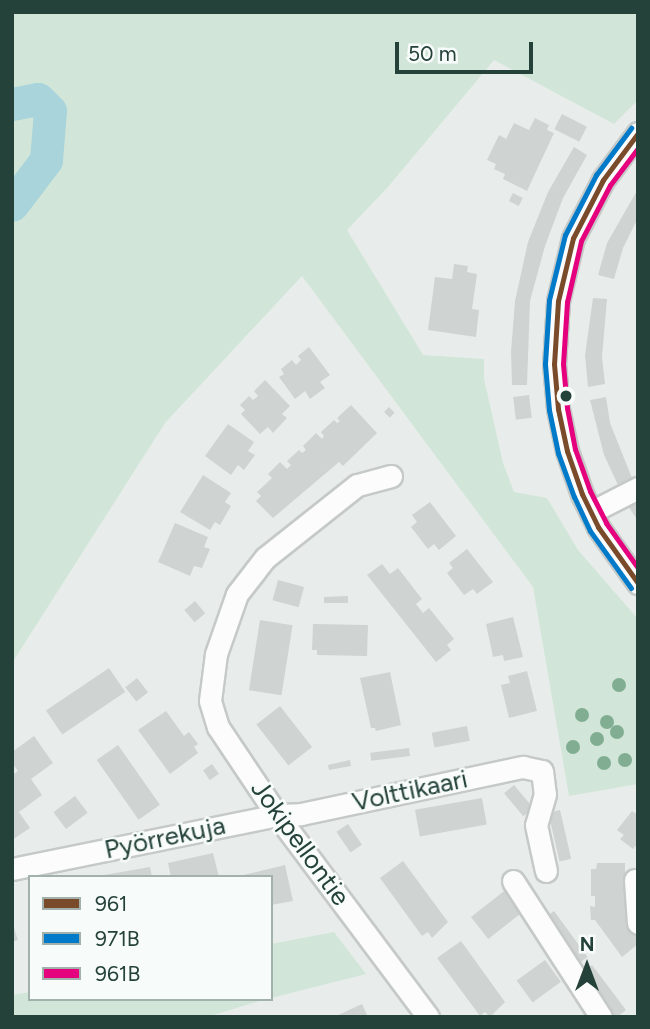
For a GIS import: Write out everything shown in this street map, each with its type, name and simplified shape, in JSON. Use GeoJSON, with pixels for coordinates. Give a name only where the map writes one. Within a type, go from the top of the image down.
{"type":"FeatureCollection","features":[{"type":"Feature","properties":{"kind":"street"},"geometry":{"type":"LineString","coordinates":[[638,133],[603,180],[573,238],[558,301],[554,364],[558,409],[567,451],[591,512],[638,583]]}},
{"type":"Feature","properties":{"kind":"street","name":"Jokipellontie"},"geometry":{"type":"LineString","coordinates":[[391,476],[357,485],[265,558],[237,594],[216,654],[210,701],[212,713],[277,815],[428,1017]]}},
{"type":"Feature","properties":{"kind":"street"},"geometry":{"type":"LineString","coordinates":[[591,512],[638,488]]}},
{"type":"Feature","properties":{"kind":"street","name":"Volttikaari"},"geometry":{"type":"LineString","coordinates":[[277,815],[301,814],[523,767],[542,771],[545,794],[536,825],[546,871]]}},
{"type":"Feature","properties":{"kind":"street","name":"Pyörrekuja"},"geometry":{"type":"LineString","coordinates":[[12,869],[277,815]]}},
{"type":"Feature","properties":{"kind":"street"},"geometry":{"type":"LineString","coordinates":[[635,880],[638,923]]}},
{"type":"Feature","properties":{"kind":"street"},"geometry":{"type":"LineString","coordinates":[[513,881],[601,1017]]}},
{"type":"Feature","properties":{"kind":"green space"},"geometry":{"type":"Polygon","coordinates":[[[12,12],[638,12],[638,100],[614,124],[494,60],[388,187],[347,230],[423,355],[484,359],[484,379],[503,463],[514,492],[547,498],[578,550],[638,619],[638,784],[569,796],[533,587],[302,276],[165,423],[12,663],[12,12]]]}},
{"type":"Feature","properties":{"kind":"green space"},"geometry":{"type":"Polygon","coordinates":[[[334,932],[366,974],[273,997],[273,944],[334,932]]]}},
{"type":"Feature","properties":{"kind":"green space"},"geometry":{"type":"Polygon","coordinates":[[[28,992],[28,1001],[259,1001],[207,1017],[12,1017],[12,995],[28,992]]]}},
{"type":"Feature","properties":{"kind":"building"},"geometry":{"type":"Polygon","coordinates":[[[562,114],[587,127],[579,142],[554,129],[562,114]]]}},
{"type":"Feature","properties":{"kind":"building"},"geometry":{"type":"Polygon","coordinates":[[[535,118],[549,125],[547,130],[554,133],[527,191],[503,179],[505,174],[494,169],[496,164],[487,160],[499,135],[506,139],[514,123],[529,130],[535,118]]]}},
{"type":"Feature","properties":{"kind":"building"},"geometry":{"type":"Polygon","coordinates":[[[574,147],[587,155],[563,198],[545,246],[530,301],[527,385],[512,385],[511,352],[515,301],[528,242],[548,192],[574,147]]]}},
{"type":"Feature","properties":{"kind":"building"},"geometry":{"type":"Polygon","coordinates":[[[638,189],[638,218],[623,248],[614,279],[598,275],[607,243],[638,189]]]}},
{"type":"Feature","properties":{"kind":"building"},"geometry":{"type":"Polygon","coordinates":[[[513,193],[523,198],[519,206],[509,201],[513,193]]]}},
{"type":"Feature","properties":{"kind":"building"},"geometry":{"type":"Polygon","coordinates":[[[454,264],[468,266],[467,272],[477,274],[472,309],[479,310],[476,337],[428,330],[435,277],[452,279],[454,264]]]}},
{"type":"Feature","properties":{"kind":"building"},"geometry":{"type":"Polygon","coordinates":[[[593,298],[607,299],[602,357],[605,384],[588,387],[585,355],[593,298]]]}},
{"type":"Feature","properties":{"kind":"building"},"geometry":{"type":"Polygon","coordinates":[[[309,347],[330,375],[320,382],[325,388],[310,399],[305,391],[295,399],[279,377],[284,374],[281,369],[292,360],[296,365],[301,360],[298,356],[309,347]]]}},
{"type":"Feature","properties":{"kind":"building"},"geometry":{"type":"Polygon","coordinates":[[[265,380],[290,406],[282,414],[287,418],[273,433],[268,427],[260,434],[241,414],[245,410],[240,405],[249,396],[253,400],[258,396],[254,391],[265,380]]]}},
{"type":"Feature","properties":{"kind":"building"},"geometry":{"type":"Polygon","coordinates":[[[529,395],[532,418],[516,420],[513,397],[529,395]]]}},
{"type":"Feature","properties":{"kind":"building"},"geometry":{"type":"Polygon","coordinates":[[[606,397],[610,423],[632,478],[618,485],[604,455],[590,400],[606,397]]]}},
{"type":"Feature","properties":{"kind":"building"},"geometry":{"type":"Polygon","coordinates":[[[351,405],[377,433],[343,466],[339,462],[273,518],[256,501],[261,496],[257,492],[272,478],[268,474],[280,462],[287,469],[291,465],[287,461],[299,450],[302,453],[306,450],[303,446],[316,433],[322,439],[324,436],[321,432],[334,420],[337,423],[340,421],[337,418],[351,405]]]}},
{"type":"Feature","properties":{"kind":"building"},"geometry":{"type":"Polygon","coordinates":[[[389,407],[395,413],[390,418],[384,412],[389,407]]]}},
{"type":"Feature","properties":{"kind":"building"},"geometry":{"type":"Polygon","coordinates":[[[228,424],[254,442],[248,451],[255,455],[244,470],[238,465],[231,475],[205,456],[228,424]]]}},
{"type":"Feature","properties":{"kind":"building"},"geometry":{"type":"Polygon","coordinates":[[[203,475],[231,493],[225,502],[231,506],[220,525],[215,522],[210,530],[180,512],[203,475]]]}},
{"type":"Feature","properties":{"kind":"building"},"geometry":{"type":"Polygon","coordinates":[[[638,499],[638,521],[628,506],[638,499]]]}},
{"type":"Feature","properties":{"kind":"building"},"geometry":{"type":"Polygon","coordinates":[[[430,502],[456,536],[439,550],[434,544],[428,549],[411,527],[417,522],[412,515],[430,502]]]}},
{"type":"Feature","properties":{"kind":"building"},"geometry":{"type":"Polygon","coordinates":[[[175,523],[208,537],[204,547],[210,549],[202,568],[194,566],[190,576],[158,562],[175,523]]]}},
{"type":"Feature","properties":{"kind":"building"},"geometry":{"type":"Polygon","coordinates":[[[467,549],[493,582],[477,594],[473,589],[464,595],[447,573],[453,568],[449,563],[467,549]]]}},
{"type":"Feature","properties":{"kind":"building"},"geometry":{"type":"Polygon","coordinates":[[[382,564],[390,574],[398,568],[422,599],[416,604],[423,613],[429,608],[454,639],[447,645],[451,650],[436,662],[367,575],[382,564]]]}},
{"type":"Feature","properties":{"kind":"building"},"geometry":{"type":"Polygon","coordinates":[[[278,580],[304,587],[299,607],[273,600],[278,580]]]}},
{"type":"Feature","properties":{"kind":"building"},"geometry":{"type":"Polygon","coordinates":[[[348,596],[348,603],[324,603],[324,597],[348,596]]]}},
{"type":"Feature","properties":{"kind":"building"},"geometry":{"type":"Polygon","coordinates":[[[195,601],[205,613],[195,622],[184,610],[195,601]]]}},
{"type":"Feature","properties":{"kind":"building"},"geometry":{"type":"Polygon","coordinates":[[[513,617],[523,657],[504,661],[503,655],[493,657],[486,624],[513,617]]]}},
{"type":"Feature","properties":{"kind":"building"},"geometry":{"type":"Polygon","coordinates":[[[260,620],[293,625],[281,695],[249,690],[260,620]]]}},
{"type":"Feature","properties":{"kind":"building"},"geometry":{"type":"Polygon","coordinates":[[[313,624],[368,625],[367,656],[317,655],[317,650],[312,650],[313,624]]]}},
{"type":"Feature","properties":{"kind":"building"},"geometry":{"type":"Polygon","coordinates":[[[109,668],[125,692],[62,735],[46,710],[109,668]]]}},
{"type":"Feature","properties":{"kind":"building"},"geometry":{"type":"Polygon","coordinates":[[[527,671],[537,711],[509,718],[501,685],[510,683],[508,676],[527,671]]]}},
{"type":"Feature","properties":{"kind":"building"},"geometry":{"type":"Polygon","coordinates":[[[390,672],[401,725],[376,731],[371,728],[360,678],[390,672]]]}},
{"type":"Feature","properties":{"kind":"building"},"geometry":{"type":"Polygon","coordinates":[[[137,678],[148,692],[136,701],[125,687],[137,678]]]}},
{"type":"Feature","properties":{"kind":"building"},"geometry":{"type":"Polygon","coordinates":[[[280,706],[312,747],[288,765],[256,724],[280,706]]]}},
{"type":"Feature","properties":{"kind":"building"},"geometry":{"type":"Polygon","coordinates":[[[166,711],[184,736],[189,732],[198,744],[194,747],[198,753],[170,774],[138,730],[166,711]]]}},
{"type":"Feature","properties":{"kind":"building"},"geometry":{"type":"Polygon","coordinates":[[[467,726],[470,741],[435,748],[432,733],[467,726]]]}},
{"type":"Feature","properties":{"kind":"building"},"geometry":{"type":"Polygon","coordinates":[[[34,736],[53,763],[31,779],[42,795],[19,812],[30,828],[12,840],[12,775],[18,771],[12,763],[12,752],[34,736]]]}},
{"type":"Feature","properties":{"kind":"building"},"geometry":{"type":"Polygon","coordinates":[[[118,745],[160,805],[139,820],[97,760],[118,745]]]}},
{"type":"Feature","properties":{"kind":"building"},"geometry":{"type":"Polygon","coordinates":[[[409,748],[410,756],[371,761],[370,753],[409,748]]]}},
{"type":"Feature","properties":{"kind":"building"},"geometry":{"type":"Polygon","coordinates":[[[350,760],[351,766],[329,770],[328,765],[350,760]]]}},
{"type":"Feature","properties":{"kind":"building"},"geometry":{"type":"Polygon","coordinates":[[[212,764],[219,774],[210,780],[203,770],[212,764]]]}},
{"type":"Feature","properties":{"kind":"building"},"geometry":{"type":"Polygon","coordinates":[[[514,785],[533,808],[523,816],[504,793],[514,785]]]}},
{"type":"Feature","properties":{"kind":"building"},"geometry":{"type":"Polygon","coordinates":[[[75,796],[88,813],[66,829],[53,812],[75,796]]]}},
{"type":"Feature","properties":{"kind":"building"},"geometry":{"type":"Polygon","coordinates":[[[482,798],[487,825],[420,836],[415,810],[482,798]]]}},
{"type":"Feature","properties":{"kind":"building"},"geometry":{"type":"Polygon","coordinates":[[[560,810],[571,859],[560,861],[548,813],[560,810]]]}},
{"type":"Feature","properties":{"kind":"building"},"geometry":{"type":"Polygon","coordinates":[[[632,811],[638,815],[638,843],[633,849],[620,839],[624,835],[617,830],[632,811]]]}},
{"type":"Feature","properties":{"kind":"building"},"geometry":{"type":"Polygon","coordinates":[[[348,824],[362,845],[350,853],[336,832],[348,824]]]}},
{"type":"Feature","properties":{"kind":"building"},"geometry":{"type":"Polygon","coordinates":[[[213,853],[218,875],[171,875],[168,863],[213,853]]]}},
{"type":"Feature","properties":{"kind":"building"},"geometry":{"type":"Polygon","coordinates":[[[403,861],[448,922],[432,938],[428,932],[422,936],[380,878],[403,861]]]}},
{"type":"Feature","properties":{"kind":"building"},"geometry":{"type":"Polygon","coordinates":[[[597,863],[625,863],[625,918],[638,938],[638,944],[622,957],[595,920],[591,920],[590,906],[595,907],[595,896],[591,896],[591,869],[596,869],[597,863]]]}},
{"type":"Feature","properties":{"kind":"building"},"geometry":{"type":"Polygon","coordinates":[[[285,865],[293,901],[273,905],[273,875],[243,875],[285,865]]]}},
{"type":"Feature","properties":{"kind":"building"},"geometry":{"type":"Polygon","coordinates":[[[150,867],[152,875],[104,875],[150,867]]]}},
{"type":"Feature","properties":{"kind":"building"},"geometry":{"type":"Polygon","coordinates":[[[508,888],[525,910],[488,939],[471,917],[508,888]]]}},
{"type":"Feature","properties":{"kind":"building"},"geometry":{"type":"Polygon","coordinates":[[[554,911],[588,957],[576,965],[543,919],[554,911]]]}},
{"type":"Feature","properties":{"kind":"building"},"geometry":{"type":"Polygon","coordinates":[[[12,922],[18,940],[12,942],[12,922]]]}},
{"type":"Feature","properties":{"kind":"building"},"geometry":{"type":"Polygon","coordinates":[[[461,941],[505,1002],[490,1017],[485,1012],[480,1016],[437,958],[461,941]]]}},
{"type":"Feature","properties":{"kind":"building"},"geometry":{"type":"Polygon","coordinates":[[[545,960],[561,982],[533,1002],[517,981],[545,960]]]}},
{"type":"Feature","properties":{"kind":"building"},"geometry":{"type":"Polygon","coordinates":[[[592,965],[626,1010],[617,1017],[614,1017],[582,973],[592,965]]]}},
{"type":"Feature","properties":{"kind":"building"},"geometry":{"type":"Polygon","coordinates":[[[362,1004],[368,1017],[334,1017],[362,1004]]]}},
{"type":"Feature","properties":{"kind":"waterway"},"geometry":{"type":"LineString","coordinates":[[12,104],[38,99],[50,111],[46,160],[12,205]]}},
{"type":"Feature","properties":{"kind":"transit line","name":"971B"},"geometry":{"type":"LineString","coordinates":[[631,128],[596,175],[565,235],[549,300],[545,364],[549,410],[558,453],[574,497],[590,531],[631,588]]}},
{"type":"Feature","properties":{"kind":"transit line","name":"961"},"geometry":{"type":"LineString","coordinates":[[638,133],[603,180],[573,238],[558,301],[554,364],[558,409],[567,451],[582,494],[598,527],[638,583]]}},
{"type":"Feature","properties":{"kind":"transit line","name":"961B"},"geometry":{"type":"LineString","coordinates":[[638,148],[610,185],[581,241],[567,302],[563,364],[567,408],[575,449],[590,491],[606,523],[638,568]]}}]}
